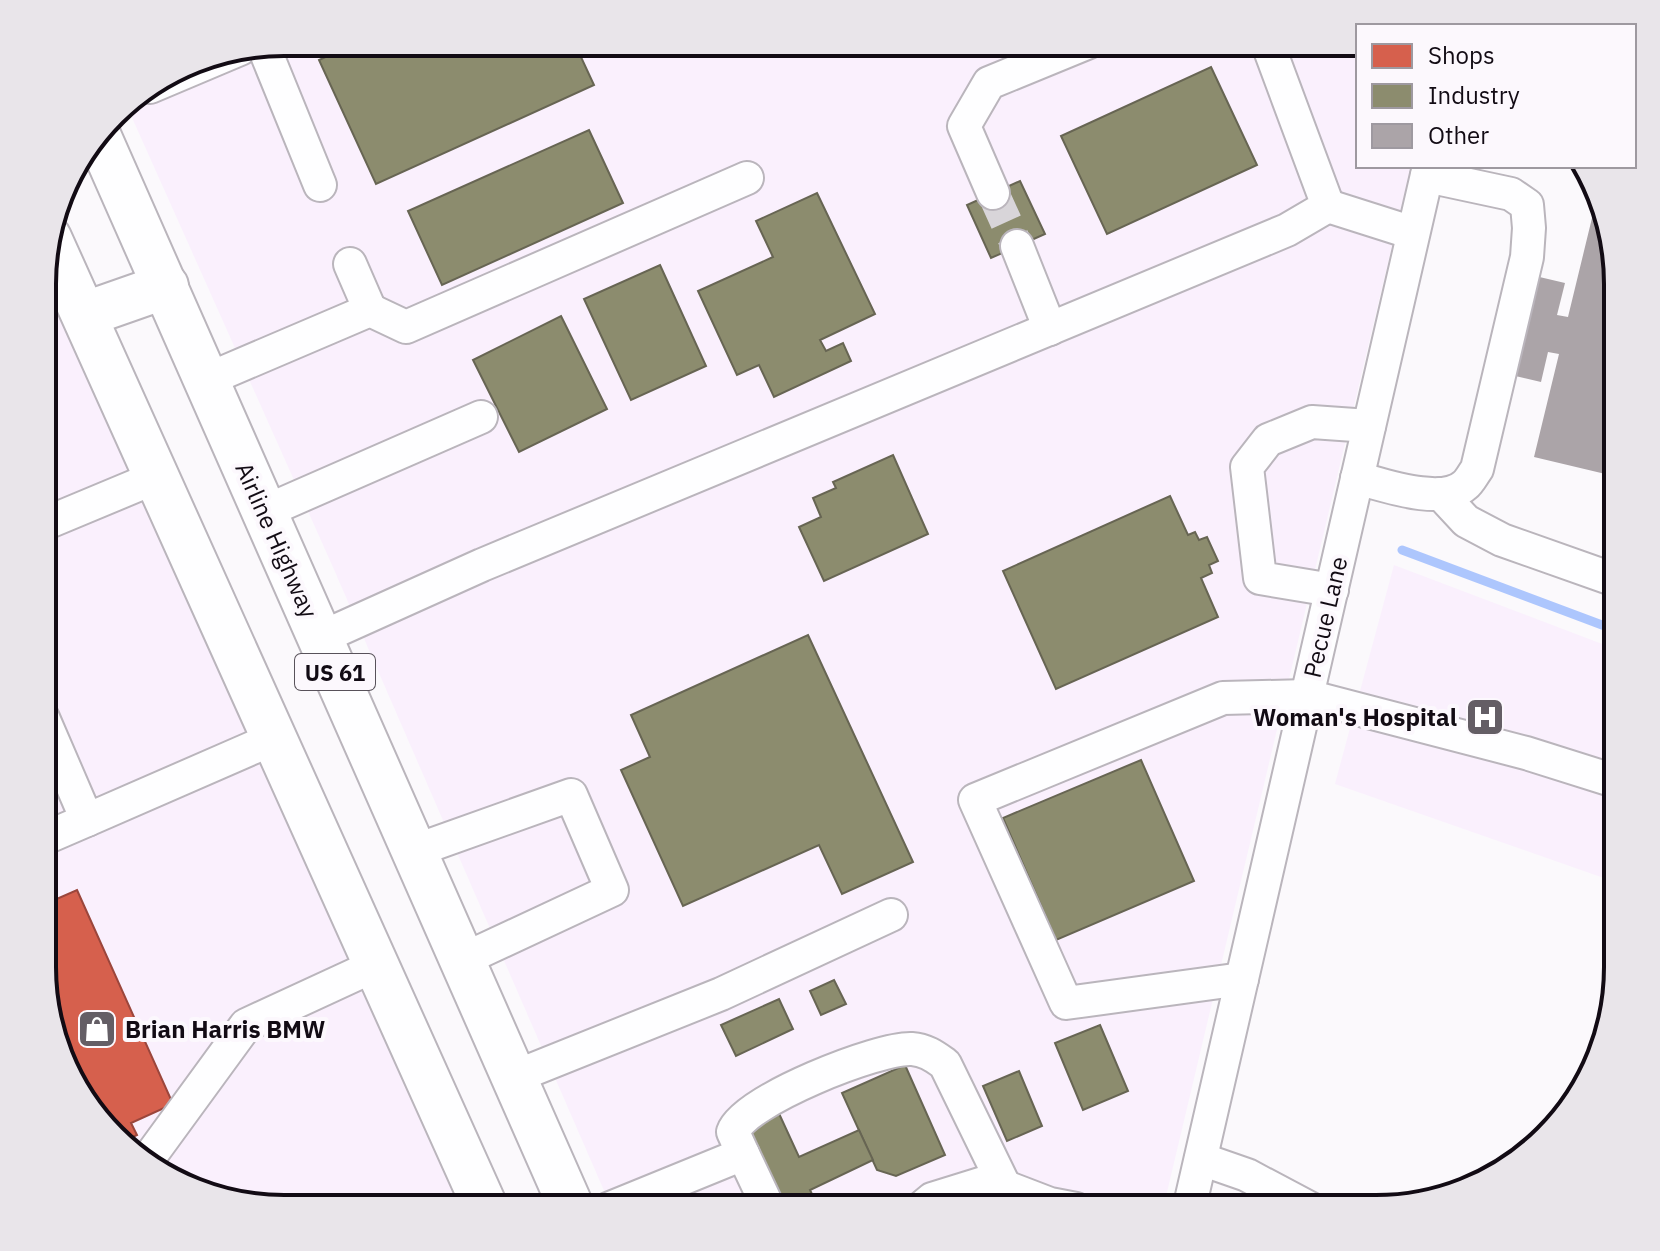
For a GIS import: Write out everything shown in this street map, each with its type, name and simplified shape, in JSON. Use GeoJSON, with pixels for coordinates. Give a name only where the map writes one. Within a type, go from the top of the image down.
{"type":"FeatureCollection","features":[{"type":"Feature","properties":{"kind":"highway","name":"Airline Highway"},"geometry":{"type":"LineString","coordinates":[[103,146],[566,1195]]}},
{"type":"Feature","properties":{"kind":"highway"},"geometry":{"type":"LineString","coordinates":[[58,256],[480,1195]]}},
{"type":"Feature","properties":{"kind":"highway"},"geometry":{"type":"LineString","coordinates":[[86,314],[166,286]]}},
{"type":"Feature","properties":{"kind":"street"},"geometry":{"type":"LineString","coordinates":[[993,193],[964,126],[989,83],[1047,56]]}},
{"type":"Feature","properties":{"kind":"street"},"geometry":{"type":"LineString","coordinates":[[1272,56],[1328,206]]}},
{"type":"Feature","properties":{"kind":"street"},"geometry":{"type":"LineString","coordinates":[[268,57],[320,185]]}},
{"type":"Feature","properties":{"kind":"street"},"geometry":{"type":"LineString","coordinates":[[1357,478],[1418,493],[1441,494],[1463,487],[1477,469],[1527,257],[1527,205],[1511,194],[1428,171]]}},
{"type":"Feature","properties":{"kind":"street","name":"Pecue Lane"},"geometry":{"type":"LineString","coordinates":[[1192,1195],[1428,171]]}},
{"type":"Feature","properties":{"kind":"street"},"geometry":{"type":"LineString","coordinates":[[350,264],[370,310],[406,327],[747,178]]}},
{"type":"Feature","properties":{"kind":"street"},"geometry":{"type":"LineString","coordinates":[[320,638],[482,565],[1287,230],[1328,206],[1413,233]]}},
{"type":"Feature","properties":{"kind":"street"},"geometry":{"type":"LineString","coordinates":[[1017,246],[1050,329]]}},
{"type":"Feature","properties":{"kind":"street"},"geometry":{"type":"LineString","coordinates":[[206,380],[370,310]]}},
{"type":"Feature","properties":{"kind":"street"},"geometry":{"type":"LineString","coordinates":[[264,512],[481,417]]}},
{"type":"Feature","properties":{"kind":"street"},"geometry":{"type":"LineString","coordinates":[[1332,590],[1260,578],[1247,467],[1268,440],[1312,422],[1369,426]]}},
{"type":"Feature","properties":{"kind":"street"},"geometry":{"type":"LineString","coordinates":[[56,519],[159,476]]}},
{"type":"Feature","properties":{"kind":"street"},"geometry":{"type":"LineString","coordinates":[[1441,494],[1466,521],[1502,540],[1604,576]]}},
{"type":"Feature","properties":{"kind":"street"},"geometry":{"type":"LineString","coordinates":[[1242,979],[1066,1003],[975,800],[1223,698],[1307,696],[1526,753],[1604,778]]}},
{"type":"Feature","properties":{"kind":"street"},"geometry":{"type":"LineString","coordinates":[[56,833],[275,738]]}},
{"type":"Feature","properties":{"kind":"street"},"geometry":{"type":"LineString","coordinates":[[56,748],[87,820]]}},
{"type":"Feature","properties":{"kind":"street"},"geometry":{"type":"LineString","coordinates":[[414,851],[571,795],[612,890],[462,960]]}},
{"type":"Feature","properties":{"kind":"street"},"geometry":{"type":"LineString","coordinates":[[514,1077],[721,994],[891,915]]}},
{"type":"Feature","properties":{"kind":"street"},"geometry":{"type":"LineString","coordinates":[[159,1157],[246,1025],[376,965]]}},
{"type":"Feature","properties":{"kind":"street"},"geometry":{"type":"LineString","coordinates":[[762,1195],[733,1132],[736,1125],[783,1094],[829,1071],[879,1054],[911,1049],[930,1053],[945,1064],[1005,1187]]}},
{"type":"Feature","properties":{"kind":"street"},"geometry":{"type":"LineString","coordinates":[[642,1195],[743,1154]]}},
{"type":"Feature","properties":{"kind":"street"},"geometry":{"type":"LineString","coordinates":[[1201,1159],[1247,1175],[1285,1195]]}},
{"type":"Feature","properties":{"kind":"street"},"geometry":{"type":"LineString","coordinates":[[945,1195],[990,1181],[1026,1195]]}},
{"type":"Feature","properties":{"kind":"shaded area"},"geometry":{"type":"Polygon","coordinates":[[[284,56],[1356,56],[1356,168],[1411,168],[1166,1195],[606,1195],[332,565],[131,116],[157,94],[211,68],[254,58],[284,56]]]}},
{"type":"Feature","properties":{"kind":"shaded area"},"geometry":{"type":"Polygon","coordinates":[[[56,280],[463,1195],[269,1195],[239,1191],[197,1178],[170,1164],[134,1138],[103,1106],[79,1068],[60,1012],[56,982],[56,280]]]}},
{"type":"Feature","properties":{"kind":"shaded area","name":"Woman's Hospital"},"geometry":{"type":"Polygon","coordinates":[[[1394,565],[1604,645],[1604,878],[1335,784],[1394,565]]]}},
{"type":"Feature","properties":{"kind":"building: Shops","name":"Brian Harris BMW"},"geometry":{"type":"Polygon","coordinates":[[[77,890],[173,1104],[131,1123],[137,1135],[133,1137],[103,1106],[73,1054],[60,1012],[56,982],[56,899],[77,890]]]}},
{"type":"Feature","properties":{"kind":"building: Industry"},"geometry":{"type":"Polygon","coordinates":[[[328,56],[581,56],[594,85],[376,184],[319,60],[328,56]]]}},
{"type":"Feature","properties":{"kind":"building: Industry"},"geometry":{"type":"Polygon","coordinates":[[[1211,67],[1257,165],[1107,234],[1061,136],[1211,67]]]}},
{"type":"Feature","properties":{"kind":"building: Industry"},"geometry":{"type":"Polygon","coordinates":[[[589,130],[623,203],[442,285],[408,211],[589,130]]]}},
{"type":"Feature","properties":{"kind":"building: Industry"},"geometry":{"type":"Polygon","coordinates":[[[1020,181],[1045,234],[991,258],[967,205],[1020,181]]]}},
{"type":"Feature","properties":{"kind":"building: Industry"},"geometry":{"type":"Polygon","coordinates":[[[817,193],[875,314],[820,340],[826,351],[843,343],[851,361],[774,397],[759,365],[737,375],[698,291],[773,257],[756,221],[817,193]]]}},
{"type":"Feature","properties":{"kind":"building: Industry"},"geometry":{"type":"Polygon","coordinates":[[[660,265],[706,366],[631,400],[584,299],[660,265]]]}},
{"type":"Feature","properties":{"kind":"building: Industry"},"geometry":{"type":"Polygon","coordinates":[[[561,316],[607,409],[519,452],[473,360],[561,316]]]}},
{"type":"Feature","properties":{"kind":"building: Industry"},"geometry":{"type":"Polygon","coordinates":[[[893,455],[928,534],[824,581],[799,527],[821,517],[813,498],[836,488],[833,482],[893,455]]]}},
{"type":"Feature","properties":{"kind":"building: Industry"},"geometry":{"type":"Polygon","coordinates":[[[1170,496],[1188,535],[1195,532],[1199,540],[1207,537],[1218,561],[1209,565],[1212,573],[1201,578],[1218,617],[1056,689],[1003,571],[1170,496]]]}},
{"type":"Feature","properties":{"kind":"building: Industry"},"geometry":{"type":"Polygon","coordinates":[[[808,635],[913,862],[842,894],[819,845],[683,906],[621,770],[650,757],[631,715],[808,635]]]}},
{"type":"Feature","properties":{"kind":"building: Industry"},"geometry":{"type":"Polygon","coordinates":[[[1141,760],[1194,881],[1056,940],[1003,818],[1141,760]]]}},
{"type":"Feature","properties":{"kind":"building: Industry"},"geometry":{"type":"Polygon","coordinates":[[[834,980],[846,1004],[821,1015],[810,991],[834,980]]]}},
{"type":"Feature","properties":{"kind":"building: Industry"},"geometry":{"type":"Polygon","coordinates":[[[779,999],[793,1029],[736,1056],[721,1025],[779,999]]]}},
{"type":"Feature","properties":{"kind":"building: Industry"},"geometry":{"type":"Polygon","coordinates":[[[1100,1025],[1128,1091],[1083,1110],[1055,1043],[1100,1025]]]}},
{"type":"Feature","properties":{"kind":"building: Industry"},"geometry":{"type":"Polygon","coordinates":[[[905,1065],[945,1155],[896,1176],[877,1170],[842,1093],[905,1065]]]}},
{"type":"Feature","properties":{"kind":"building: Industry"},"geometry":{"type":"Polygon","coordinates":[[[1019,1071],[1042,1126],[1007,1141],[983,1086],[1019,1071]]]}},
{"type":"Feature","properties":{"kind":"building: Industry"},"geometry":{"type":"Polygon","coordinates":[[[776,1107],[799,1157],[859,1130],[873,1160],[810,1190],[812,1195],[777,1195],[744,1122],[776,1107]]]}},
{"type":"Feature","properties":{"kind":"building: Other"},"geometry":{"type":"Polygon","coordinates":[[[1592,218],[1602,254],[1604,284],[1604,474],[1534,457],[1559,354],[1548,352],[1541,382],[1507,374],[1531,275],[1565,283],[1557,315],[1568,317],[1592,218]]]}},
{"type":"Feature","properties":{"kind":"waterway"},"geometry":{"type":"LineString","coordinates":[[1402,550],[1604,626]]}},
{"type":"Feature","properties":{"kind":"tunnel"},"geometry":{"type":"LineString","coordinates":[[993,193],[1017,246]]}},
{"type":"Feature","properties":{"kind":"place","name":"Woman's Hospital"},"geometry":{"type":"Point","coordinates":[1485,717]}},
{"type":"Feature","properties":{"kind":"place","name":"Brian Harris BMW"},"geometry":{"type":"Point","coordinates":[97,1029]}}]}
